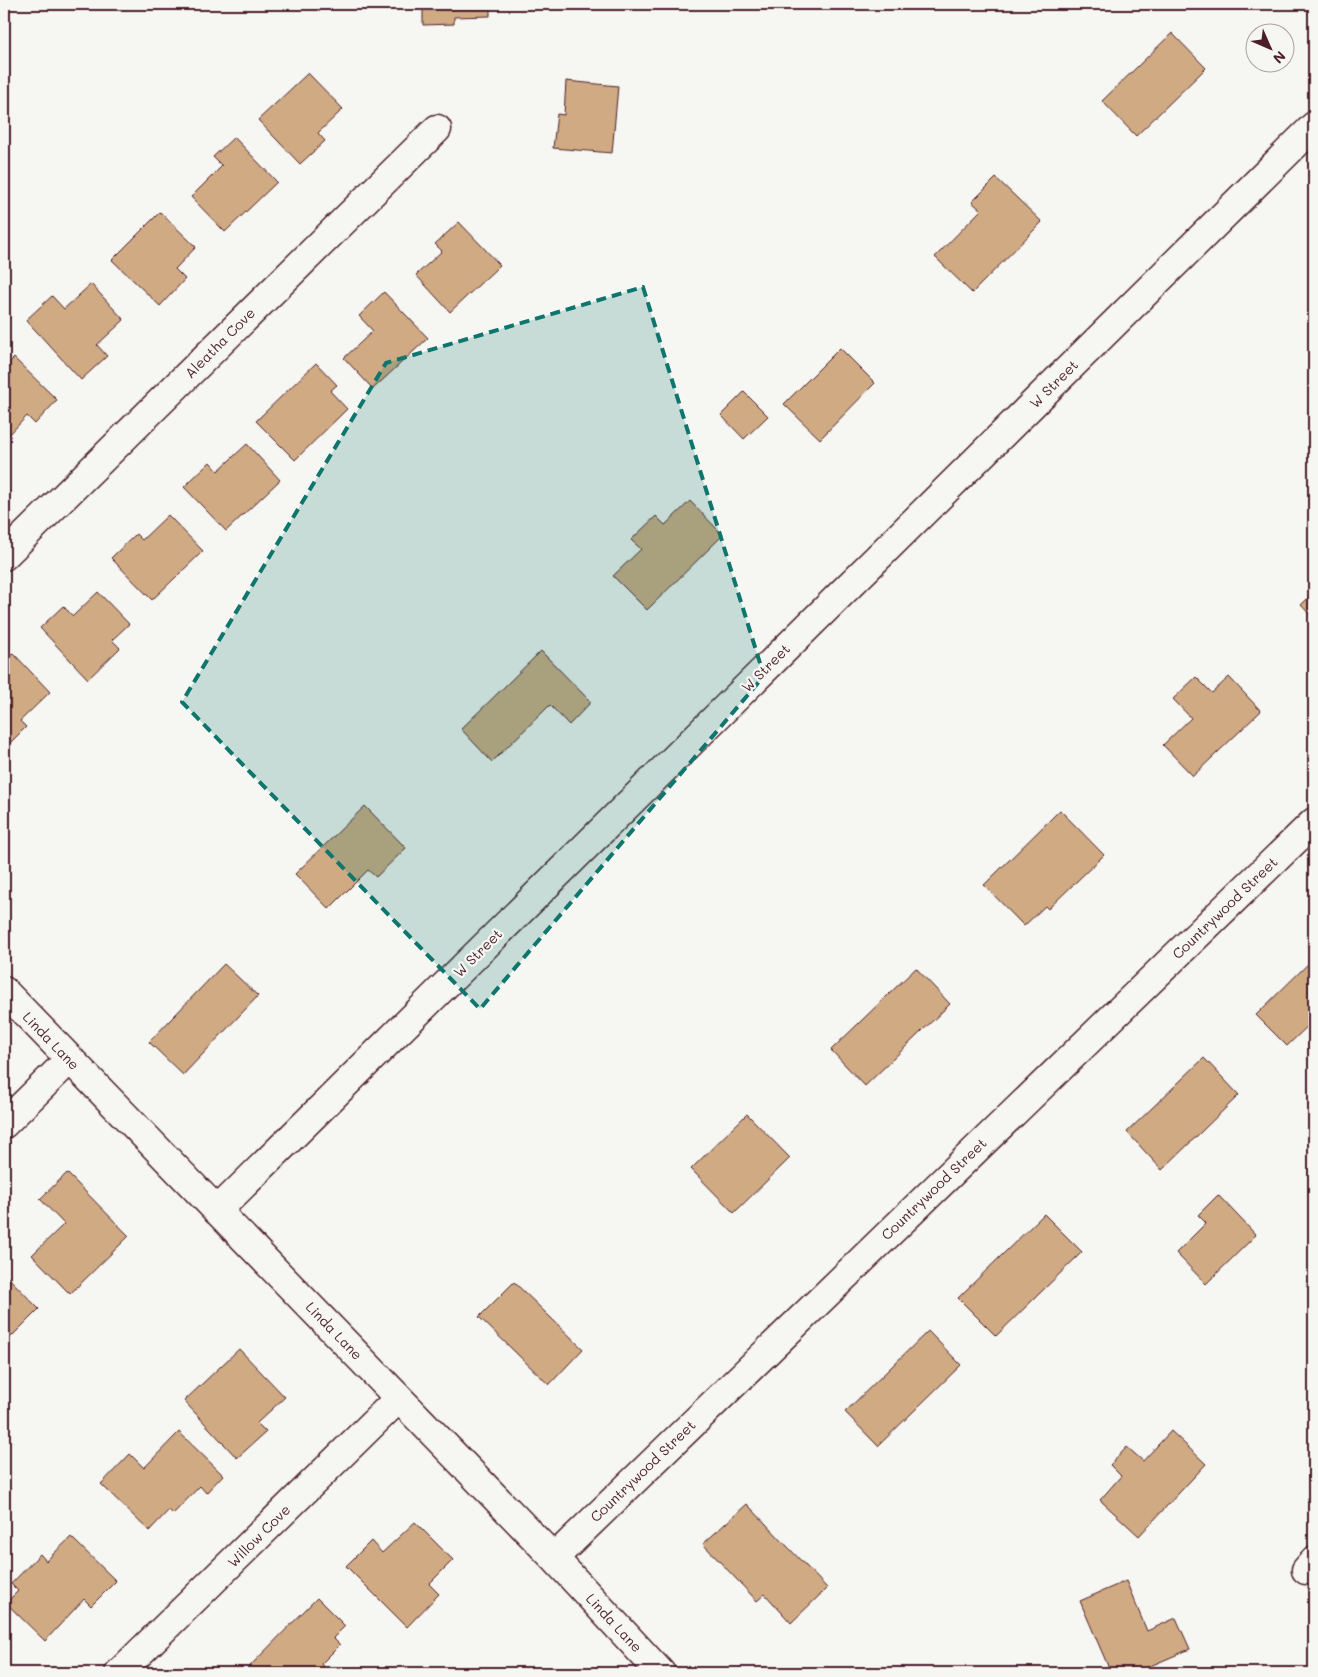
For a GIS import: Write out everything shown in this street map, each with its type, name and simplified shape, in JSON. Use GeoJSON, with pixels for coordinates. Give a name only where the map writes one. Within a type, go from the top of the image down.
{"type":"FeatureCollection","features":[{"type":"Feature","properties":{"kind":"street","name":"W Street"},"geometry":{"type":"LineString","coordinates":[[217,1211],[1314,126]]}},
{"type":"Feature","properties":{"kind":"street","name":"Aleatha Cove"},"geometry":{"type":"LineString","coordinates":[[4,556],[437,129]]}},
{"type":"Feature","properties":{"kind":"street","name":"Countrywood Street"},"geometry":{"type":"LineString","coordinates":[[554,1558],[1314,822]]}},
{"type":"Feature","properties":{"kind":"street","name":"Linda Lane"},"geometry":{"type":"LineString","coordinates":[[4,992],[554,1558],[661,1673]]}},
{"type":"Feature","properties":{"kind":"street"},"geometry":{"type":"LineString","coordinates":[[4,1124],[69,1060]]}},
{"type":"Feature","properties":{"kind":"street","name":"Willow Cove"},"geometry":{"type":"LineString","coordinates":[[119,1673],[398,1398]]}},
{"type":"Feature","properties":{"kind":"highlighted area"},"geometry":{"type":"Polygon","coordinates":[[[643,287],[764,676],[480,1009],[182,702],[386,363],[643,287]]]}},
{"type":"Feature","properties":{"kind":"building"},"geometry":{"type":"Polygon","coordinates":[[[423,4],[490,4],[490,16],[454,17],[454,24],[423,25],[423,4]]]}},
{"type":"Feature","properties":{"kind":"building"},"geometry":{"type":"Polygon","coordinates":[[[1172,33],[1206,68],[1136,136],[1102,101],[1172,33]]]}},
{"type":"Feature","properties":{"kind":"building"},"geometry":{"type":"Polygon","coordinates":[[[308,73],[343,109],[318,133],[325,141],[300,164],[258,120],[308,73]]]}},
{"type":"Feature","properties":{"kind":"building"},"geometry":{"type":"Polygon","coordinates":[[[566,81],[618,86],[612,153],[553,148],[557,114],[564,115],[566,81]]]}},
{"type":"Feature","properties":{"kind":"building"},"geometry":{"type":"Polygon","coordinates":[[[234,137],[277,182],[225,232],[191,197],[222,166],[213,157],[234,137]]]}},
{"type":"Feature","properties":{"kind":"building"},"geometry":{"type":"Polygon","coordinates":[[[996,178],[1042,222],[972,293],[935,257],[981,210],[972,202],[996,178]]]}},
{"type":"Feature","properties":{"kind":"building"},"geometry":{"type":"Polygon","coordinates":[[[160,212],[196,247],[175,269],[185,279],[160,306],[112,260],[160,212]]]}},
{"type":"Feature","properties":{"kind":"building"},"geometry":{"type":"Polygon","coordinates":[[[459,222],[500,265],[450,312],[416,275],[442,251],[435,244],[459,222]]]}},
{"type":"Feature","properties":{"kind":"building"},"geometry":{"type":"Polygon","coordinates":[[[91,284],[124,320],[97,345],[107,356],[81,380],[26,320],[52,296],[64,309],[91,284]]]}},
{"type":"Feature","properties":{"kind":"building"},"geometry":{"type":"Polygon","coordinates":[[[384,292],[428,338],[373,389],[344,358],[373,331],[359,316],[384,292]]]}},
{"type":"Feature","properties":{"kind":"building"},"geometry":{"type":"Polygon","coordinates":[[[840,348],[875,383],[820,439],[784,404],[840,348]]]}},
{"type":"Feature","properties":{"kind":"building"},"geometry":{"type":"Polygon","coordinates":[[[14,358],[57,400],[35,424],[27,416],[4,440],[4,368],[14,358]]]}},
{"type":"Feature","properties":{"kind":"building"},"geometry":{"type":"Polygon","coordinates":[[[316,363],[337,385],[330,391],[347,409],[295,460],[256,421],[316,363]]]}},
{"type":"Feature","properties":{"kind":"building"},"geometry":{"type":"Polygon","coordinates":[[[744,392],[768,416],[744,439],[721,415],[744,392]]]}},
{"type":"Feature","properties":{"kind":"building"},"geometry":{"type":"Polygon","coordinates":[[[247,444],[280,480],[226,531],[184,487],[210,462],[218,471],[247,444]]]}},
{"type":"Feature","properties":{"kind":"building"},"geometry":{"type":"Polygon","coordinates":[[[690,501],[723,535],[647,610],[613,576],[641,549],[631,540],[656,516],[665,525],[690,501]]]}},
{"type":"Feature","properties":{"kind":"building"},"geometry":{"type":"Polygon","coordinates":[[[168,515],[203,551],[152,600],[111,558],[136,534],[142,540],[168,515]]]}},
{"type":"Feature","properties":{"kind":"building"},"geometry":{"type":"Polygon","coordinates":[[[98,592],[129,624],[112,640],[120,648],[88,679],[40,628],[63,606],[73,616],[98,592]]]}},
{"type":"Feature","properties":{"kind":"building"},"geometry":{"type":"Polygon","coordinates":[[[1314,592],[1314,619],[1301,605],[1314,592]]]}},
{"type":"Feature","properties":{"kind":"building"},"geometry":{"type":"Polygon","coordinates":[[[541,651],[591,702],[569,725],[550,705],[492,762],[461,729],[541,651]]]}},
{"type":"Feature","properties":{"kind":"building"},"geometry":{"type":"Polygon","coordinates":[[[13,653],[50,692],[20,721],[26,727],[7,746],[4,743],[4,661],[13,653]]]}},
{"type":"Feature","properties":{"kind":"building"},"geometry":{"type":"Polygon","coordinates":[[[1196,677],[1212,693],[1229,677],[1261,711],[1193,776],[1163,745],[1191,718],[1173,699],[1196,677]]]}},
{"type":"Feature","properties":{"kind":"building"},"geometry":{"type":"Polygon","coordinates":[[[365,806],[406,848],[376,877],[368,870],[329,909],[295,874],[365,806]]]}},
{"type":"Feature","properties":{"kind":"building"},"geometry":{"type":"Polygon","coordinates":[[[1060,810],[1104,855],[1048,909],[1045,906],[1024,926],[984,885],[1060,810]]]}},
{"type":"Feature","properties":{"kind":"building"},"geometry":{"type":"Polygon","coordinates":[[[1314,958],[1314,1020],[1287,1046],[1256,1015],[1314,958]]]}},
{"type":"Feature","properties":{"kind":"building"},"geometry":{"type":"Polygon","coordinates":[[[224,964],[258,996],[183,1075],[149,1042],[224,964]]]}},
{"type":"Feature","properties":{"kind":"building"},"geometry":{"type":"Polygon","coordinates":[[[916,968],[950,1004],[865,1086],[831,1050],[916,968]]]}},
{"type":"Feature","properties":{"kind":"building"},"geometry":{"type":"Polygon","coordinates":[[[1204,1058],[1239,1095],[1162,1170],[1127,1132],[1204,1058]]]}},
{"type":"Feature","properties":{"kind":"building"},"geometry":{"type":"Polygon","coordinates":[[[747,1114],[790,1158],[734,1213],[691,1169],[747,1114]]]}},
{"type":"Feature","properties":{"kind":"building"},"geometry":{"type":"Polygon","coordinates":[[[67,1173],[129,1236],[70,1294],[32,1255],[64,1224],[40,1199],[67,1173]]]}},
{"type":"Feature","properties":{"kind":"building"},"geometry":{"type":"Polygon","coordinates":[[[1218,1195],[1256,1235],[1206,1284],[1176,1253],[1206,1223],[1198,1215],[1218,1195]]]}},
{"type":"Feature","properties":{"kind":"building"},"geometry":{"type":"Polygon","coordinates":[[[1044,1214],[1082,1252],[996,1336],[958,1298],[1044,1214]]]}},
{"type":"Feature","properties":{"kind":"building"},"geometry":{"type":"Polygon","coordinates":[[[4,1273],[39,1309],[4,1344],[4,1273]]]}},
{"type":"Feature","properties":{"kind":"building"},"geometry":{"type":"Polygon","coordinates":[[[514,1282],[583,1349],[549,1385],[479,1317],[514,1282]]]}},
{"type":"Feature","properties":{"kind":"building"},"geometry":{"type":"Polygon","coordinates":[[[928,1331],[961,1365],[878,1446],[845,1412],[928,1331]]]}},
{"type":"Feature","properties":{"kind":"building"},"geometry":{"type":"Polygon","coordinates":[[[239,1349],[285,1397],[257,1423],[266,1432],[237,1458],[184,1401],[239,1349]]]}},
{"type":"Feature","properties":{"kind":"building"},"geometry":{"type":"Polygon","coordinates":[[[1171,1431],[1206,1464],[1139,1536],[1100,1500],[1121,1476],[1110,1465],[1127,1447],[1143,1461],[1171,1431]]]}},
{"type":"Feature","properties":{"kind":"building"},"geometry":{"type":"Polygon","coordinates":[[[179,1432],[223,1475],[206,1493],[200,1486],[173,1514],[169,1510],[149,1531],[101,1484],[130,1454],[144,1468],[179,1432]]]}},
{"type":"Feature","properties":{"kind":"building"},"geometry":{"type":"Polygon","coordinates":[[[747,1504],[827,1588],[791,1623],[765,1594],[757,1601],[703,1544],[747,1504]]]}},
{"type":"Feature","properties":{"kind":"building"},"geometry":{"type":"Polygon","coordinates":[[[415,1522],[453,1560],[429,1584],[439,1594],[407,1627],[346,1566],[371,1541],[382,1553],[415,1522]]]}},
{"type":"Feature","properties":{"kind":"building"},"geometry":{"type":"Polygon","coordinates":[[[71,1537],[116,1581],[91,1606],[84,1599],[45,1641],[6,1603],[18,1591],[11,1584],[40,1554],[46,1561],[71,1537]]]}},
{"type":"Feature","properties":{"kind":"building"},"geometry":{"type":"Polygon","coordinates":[[[1126,1581],[1147,1631],[1176,1618],[1190,1649],[1134,1673],[1111,1673],[1080,1601],[1126,1581]]]}},
{"type":"Feature","properties":{"kind":"building"},"geometry":{"type":"Polygon","coordinates":[[[317,1598],[345,1626],[333,1638],[340,1645],[321,1664],[329,1673],[257,1673],[250,1666],[317,1598]]]}}]}
